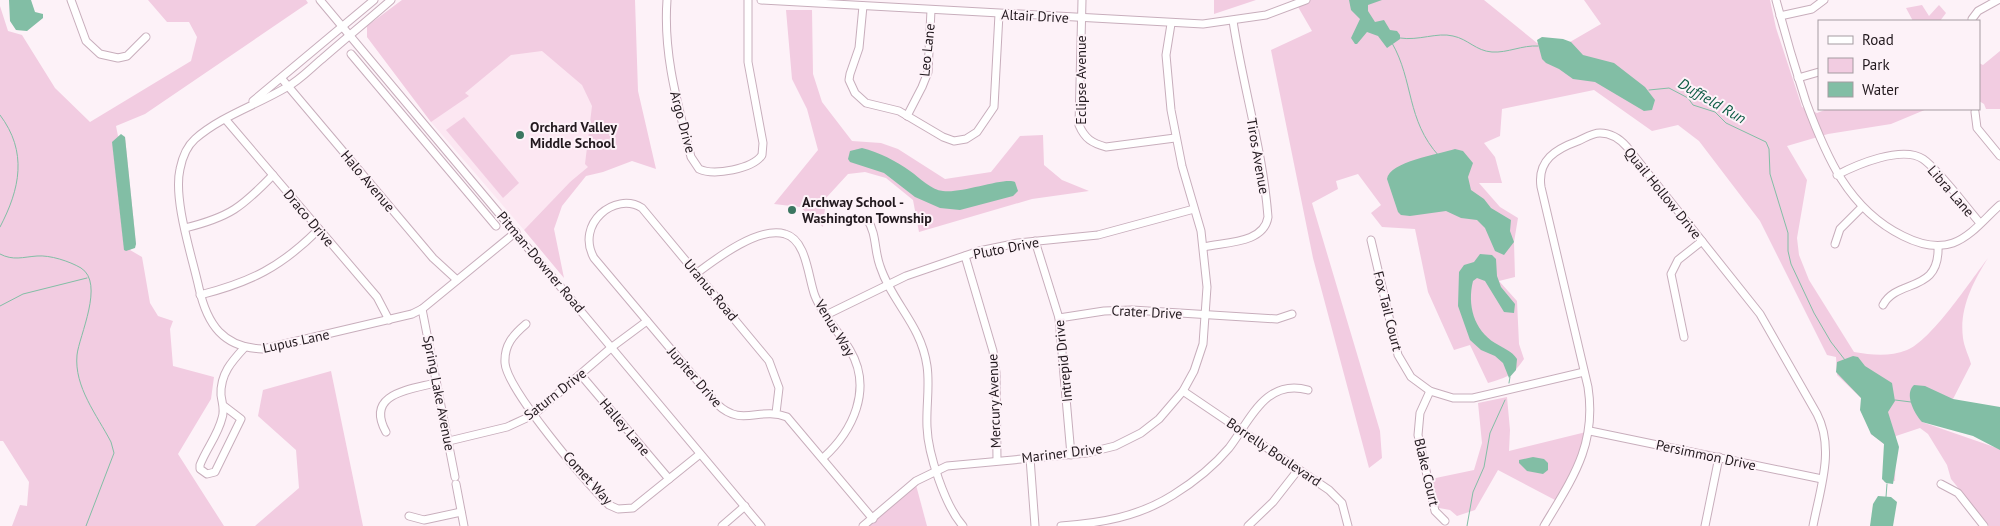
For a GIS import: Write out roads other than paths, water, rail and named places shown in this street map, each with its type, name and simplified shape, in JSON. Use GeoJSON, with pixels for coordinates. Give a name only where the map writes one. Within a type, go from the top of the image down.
{"type":"FeatureCollection","features":[{"type":"Feature","properties":{"kind":"street"},"geometry":{"type":"LineString","coordinates":[[71,0],[86,41],[100,54],[118,58],[127,56],[146,37]]}},
{"type":"Feature","properties":{"kind":"street","name":"Pitman-Downer Road"},"geometry":{"type":"LineString","coordinates":[[320,0],[761,526]]}},
{"type":"Feature","properties":{"kind":"street"},"geometry":{"type":"LineString","coordinates":[[350,36],[391,0]]}},
{"type":"Feature","properties":{"kind":"street","name":"Argo Drive"},"geometry":{"type":"LineString","coordinates":[[667,0],[666,34],[668,60],[691,157],[699,168],[716,172],[754,163],[762,155],[763,143],[748,62],[748,0]]}},
{"type":"Feature","properties":{"kind":"street","name":"Altair Drive"},"geometry":{"type":"LineString","coordinates":[[762,0],[863,6],[886,4],[931,10],[1171,24],[1233,21],[1266,15],[1306,0]]}},
{"type":"Feature","properties":{"kind":"street","name":"Eclipse Avenue"},"geometry":{"type":"LineString","coordinates":[[1082,0],[1079,125],[1083,135],[1096,144],[1106,147],[1175,138]]}},
{"type":"Feature","properties":{"kind":"street"},"geometry":{"type":"LineString","coordinates":[[1776,0],[1798,78],[1820,138],[1837,175],[1862,207],[1901,235],[1920,244],[1938,246],[1960,240],[2000,205]]}},
{"type":"Feature","properties":{"kind":"street"},"geometry":{"type":"LineString","coordinates":[[1780,16],[1812,9],[1824,0]]}},
{"type":"Feature","properties":{"kind":"street"},"geometry":{"type":"LineString","coordinates":[[1972,19],[1978,11],[1998,0]]}},
{"type":"Feature","properties":{"kind":"street"},"geometry":{"type":"LineString","coordinates":[[342,26],[372,1],[378,11]]}},
{"type":"Feature","properties":{"kind":"street"},"geometry":{"type":"LineString","coordinates":[[863,6],[859,48],[850,74],[852,90],[866,103],[892,108],[948,140],[966,139],[978,132],[993,111],[999,14]]}},
{"type":"Feature","properties":{"kind":"street","name":"Leo Lane"},"geometry":{"type":"LineString","coordinates":[[907,116],[928,72],[931,10]]}},
{"type":"Feature","properties":{"kind":"street","name":"Tiros Avenue"},"geometry":{"type":"LineString","coordinates":[[1204,247],[1256,236],[1264,228],[1268,218],[1256,138],[1243,83],[1233,21]]}},
{"type":"Feature","properties":{"kind":"street","name":"Mariner Drive"},"geometry":{"type":"LineString","coordinates":[[863,526],[916,481],[957,463],[1102,451],[1130,439],[1159,419],[1183,391],[1202,350],[1207,287],[1204,247],[1175,138],[1166,55],[1171,24]]}},
{"type":"Feature","properties":{"kind":"street","name":"Lupus Lane"},"geometry":{"type":"LineString","coordinates":[[342,26],[282,78],[241,110],[194,140],[182,161],[178,185],[185,228],[200,295],[206,314],[214,327],[228,340],[245,347],[263,349],[388,320],[422,309],[516,232]]}},
{"type":"Feature","properties":{"kind":"street","name":"Lupus Lane"},"geometry":{"type":"LineString","coordinates":[[241,110],[288,87],[350,36]]}},
{"type":"Feature","properties":{"kind":"street"},"geometry":{"type":"LineString","coordinates":[[351,54],[496,226]]}},
{"type":"Feature","properties":{"kind":"street"},"geometry":{"type":"LineString","coordinates":[[1798,78],[1818,72]]}},
{"type":"Feature","properties":{"kind":"street","name":"Halo Avenue"},"geometry":{"type":"LineString","coordinates":[[282,78],[433,258],[457,280]]}},
{"type":"Feature","properties":{"kind":"street"},"geometry":{"type":"LineString","coordinates":[[1975,112],[1977,128],[2000,156]]}},
{"type":"Feature","properties":{"kind":"street","name":"Draco Drive"},"geometry":{"type":"LineString","coordinates":[[226,120],[377,297],[388,320]]}},
{"type":"Feature","properties":{"kind":"street"},"geometry":{"type":"LineString","coordinates":[[422,138],[430,130]]}},
{"type":"Feature","properties":{"kind":"street","name":"Quail Hollow Drive"},"geometry":{"type":"LineString","coordinates":[[1544,526],[1575,475],[1590,431],[1591,408],[1540,187],[1540,173],[1548,157],[1557,149],[1595,134],[1604,134],[1617,138],[1630,150],[1760,314],[1817,414],[1825,433],[1826,446],[1813,526]]}},
{"type":"Feature","properties":{"kind":"street","name":"Libra Lane"},"geometry":{"type":"LineString","coordinates":[[1837,175],[1865,161],[1906,155],[1918,157],[1932,168],[1980,223]]}},
{"type":"Feature","properties":{"kind":"street"},"geometry":{"type":"LineString","coordinates":[[185,228],[227,215],[247,201],[273,175]]}},
{"type":"Feature","properties":{"kind":"street","name":"Uranus Road"},"geometry":{"type":"LineString","coordinates":[[607,211],[622,204],[635,205],[642,208],[697,273],[769,361],[779,388],[776,413]]}},
{"type":"Feature","properties":{"kind":"street"},"geometry":{"type":"LineString","coordinates":[[1836,244],[1840,229],[1862,207]]}},
{"type":"Feature","properties":{"kind":"street","name":"Pluto Drive"},"geometry":{"type":"LineString","coordinates":[[826,315],[888,284],[922,270],[965,256],[1007,245],[1098,235],[1194,208]]}},
{"type":"Feature","properties":{"kind":"street","name":"Jupiter Drive"},"geometry":{"type":"LineString","coordinates":[[607,211],[590,227],[587,241],[589,249],[647,321],[724,410],[745,417],[763,413],[776,413]]}},
{"type":"Feature","properties":{"kind":"street"},"geometry":{"type":"LineString","coordinates":[[867,219],[873,228],[877,258],[888,284],[909,316],[924,351],[929,386],[927,426],[936,471],[954,512],[963,526]]}},
{"type":"Feature","properties":{"kind":"street"},"geometry":{"type":"LineString","coordinates":[[200,295],[242,283],[265,273],[296,252],[318,230]]}},
{"type":"Feature","properties":{"kind":"street","name":"Venus Way"},"geometry":{"type":"LineString","coordinates":[[697,273],[728,250],[771,234],[788,234],[800,246],[813,290],[826,315],[851,352],[860,378],[856,413],[852,423],[838,444],[823,458]]}},
{"type":"Feature","properties":{"kind":"street","name":"Fox Tail Court"},"geometry":{"type":"LineString","coordinates":[[1371,240],[1398,355],[1411,377],[1430,391],[1453,398],[1473,398],[1584,372]]}},
{"type":"Feature","properties":{"kind":"street","name":"Intrepid Drive"},"geometry":{"type":"LineString","coordinates":[[1035,241],[1059,318],[1071,454]]}},
{"type":"Feature","properties":{"kind":"street"},"geometry":{"type":"LineString","coordinates":[[1684,337],[1671,274],[1678,260],[1702,241]]}},
{"type":"Feature","properties":{"kind":"street"},"geometry":{"type":"LineString","coordinates":[[1883,306],[1891,295],[1926,278],[1937,262],[1938,246]]}},
{"type":"Feature","properties":{"kind":"street","name":"Mercury Avenue"},"geometry":{"type":"LineString","coordinates":[[965,256],[993,351],[996,373],[997,460]]}},
{"type":"Feature","properties":{"kind":"street","name":"Spring Lake Avenue"},"geometry":{"type":"LineString","coordinates":[[422,309],[464,526]]}},
{"type":"Feature","properties":{"kind":"street","name":"Crater Drive"},"geometry":{"type":"LineString","coordinates":[[1059,318],[1104,310],[1132,310],[1277,320],[1292,314]]}},
{"type":"Feature","properties":{"kind":"street","name":"Saturn Drive"},"geometry":{"type":"LineString","coordinates":[[449,441],[508,427],[533,415],[612,346],[647,321]]}},
{"type":"Feature","properties":{"kind":"street","name":"Comet Way"},"geometry":{"type":"LineString","coordinates":[[526,324],[511,336],[506,348],[505,363],[508,374],[533,415],[603,498],[614,508],[634,508],[700,454]]}},
{"type":"Feature","properties":{"kind":"street"},"geometry":{"type":"LineString","coordinates":[[224,406],[241,419],[215,472],[207,474],[200,469],[200,465],[222,420],[224,406],[221,396],[224,374],[229,364],[245,347]]}},
{"type":"Feature","properties":{"kind":"street","name":"Halley Lane"},"geometry":{"type":"LineString","coordinates":[[581,375],[669,479]]}},
{"type":"Feature","properties":{"kind":"street"},"geometry":{"type":"LineString","coordinates":[[386,432],[380,418],[381,410],[387,400],[395,393],[435,383]]}},
{"type":"Feature","properties":{"kind":"street"},"geometry":{"type":"LineString","coordinates":[[1060,526],[1103,523],[1131,515],[1158,503],[1204,474],[1228,448],[1257,407],[1270,396],[1285,388],[1297,387],[1308,390]]}},
{"type":"Feature","properties":{"kind":"street","name":"Borrelly Boulevard"},"geometry":{"type":"LineString","coordinates":[[1183,391],[1338,497],[1348,526]]}},
{"type":"Feature","properties":{"kind":"street","name":"Blake Court"},"geometry":{"type":"LineString","coordinates":[[1430,391],[1420,413],[1418,436],[1435,511],[1445,521]]}},
{"type":"Feature","properties":{"kind":"street"},"geometry":{"type":"LineString","coordinates":[[776,413],[791,421],[873,519]]}},
{"type":"Feature","properties":{"kind":"street","name":"Persimmon Drive"},"geometry":{"type":"LineString","coordinates":[[1590,431],[1822,479]]}},
{"type":"Feature","properties":{"kind":"street"},"geometry":{"type":"LineString","coordinates":[[1030,458],[1035,526]]}},
{"type":"Feature","properties":{"kind":"street"},"geometry":{"type":"LineString","coordinates":[[1705,526],[1719,458]]}},
{"type":"Feature","properties":{"kind":"street"},"geometry":{"type":"LineString","coordinates":[[1248,526],[1273,502],[1298,470]]}},
{"type":"Feature","properties":{"kind":"street"},"geometry":{"type":"LineString","coordinates":[[1940,484],[1958,493],[1984,526]]}},
{"type":"Feature","properties":{"kind":"street"},"geometry":{"type":"LineString","coordinates":[[722,526],[744,506]]}},
{"type":"Feature","properties":{"kind":"street"},"geometry":{"type":"LineString","coordinates":[[410,516],[424,520],[461,512]]}},
{"type":"Feature","properties":{"kind":"water"},"geometry":{"type":"Polygon","coordinates":[[[9,0],[31,0],[35,12],[43,14],[43,18],[27,31],[16,30],[10,21],[9,0]]]}},
{"type":"Feature","properties":{"kind":"water"},"geometry":{"type":"Polygon","coordinates":[[[1349,0],[1382,0],[1368,5],[1368,11],[1375,22],[1384,20],[1390,30],[1397,31],[1400,39],[1387,48],[1378,36],[1367,32],[1355,44],[1351,38],[1360,19],[1351,10],[1349,0]]]}},
{"type":"Feature","properties":{"kind":"water"},"geometry":{"type":"Polygon","coordinates":[[[1542,37],[1563,39],[1571,42],[1583,55],[1614,63],[1645,87],[1655,100],[1652,110],[1644,111],[1595,82],[1573,79],[1546,63],[1542,59],[1537,40],[1542,37]]]}},
{"type":"Feature","properties":{"kind":"water"},"geometry":{"type":"Polygon","coordinates":[[[121,134],[125,137],[136,244],[135,248],[126,251],[124,250],[112,142],[121,134]]]}},
{"type":"Feature","properties":{"kind":"water"},"geometry":{"type":"Polygon","coordinates":[[[862,148],[893,160],[930,186],[939,190],[960,190],[1009,181],[1015,182],[1018,191],[1013,196],[960,210],[940,208],[915,197],[884,173],[850,162],[848,159],[850,151],[862,148]]]}},
{"type":"Feature","properties":{"kind":"water"},"geometry":{"type":"Polygon","coordinates":[[[1455,149],[1463,151],[1473,163],[1468,177],[1471,190],[1484,199],[1491,208],[1511,220],[1510,231],[1514,242],[1504,255],[1495,251],[1485,228],[1477,220],[1461,218],[1446,211],[1410,216],[1401,215],[1398,212],[1387,179],[1390,173],[1405,163],[1455,149]]]}},
{"type":"Feature","properties":{"kind":"water"},"geometry":{"type":"Polygon","coordinates":[[[1480,254],[1492,255],[1496,259],[1497,276],[1501,287],[1515,304],[1514,313],[1504,312],[1485,281],[1477,278],[1473,281],[1471,299],[1477,324],[1488,338],[1510,352],[1517,359],[1516,370],[1509,378],[1503,363],[1495,356],[1481,350],[1470,340],[1458,306],[1459,272],[1464,265],[1474,262],[1480,254]]]}},
{"type":"Feature","properties":{"kind":"water"},"geometry":{"type":"Polygon","coordinates":[[[1853,356],[1858,357],[1865,366],[1892,383],[1895,401],[1888,412],[1899,447],[1893,484],[1886,483],[1882,479],[1884,444],[1871,434],[1860,410],[1861,398],[1836,372],[1837,362],[1853,356]]]}},
{"type":"Feature","properties":{"kind":"water"},"geometry":{"type":"Polygon","coordinates":[[[1914,385],[1925,386],[1953,399],[2000,407],[2000,450],[1973,436],[1922,422],[1911,403],[1910,393],[1914,385]]]}},
{"type":"Feature","properties":{"kind":"water"},"geometry":{"type":"Polygon","coordinates":[[[1533,457],[1544,459],[1548,463],[1548,470],[1543,474],[1527,471],[1519,463],[1519,460],[1533,457]]]}},
{"type":"Feature","properties":{"kind":"water"},"geometry":{"type":"Polygon","coordinates":[[[1878,496],[1891,497],[1897,502],[1893,526],[1870,526],[1873,504],[1878,496]]]}},
{"type":"Feature","properties":{"kind":"waterway","name":"Duffield Run"},"geometry":{"type":"LineString","coordinates":[[1400,38],[1447,35],[1492,52],[1538,46]]}},
{"type":"Feature","properties":{"kind":"waterway"},"geometry":{"type":"LineString","coordinates":[[1392,43],[1404,72],[1415,114],[1428,142],[1439,156]]}},
{"type":"Feature","properties":{"kind":"waterway","name":"Duffield Run"},"geometry":{"type":"LineString","coordinates":[[1649,90],[1669,88],[1688,98],[1693,105],[1715,112],[1726,123],[1766,142],[1769,149],[1770,174],[1788,233],[1788,251],[1791,264],[1814,313],[1831,342],[1845,360]]}},
{"type":"Feature","properties":{"kind":"waterway"},"geometry":{"type":"LineString","coordinates":[[0,115],[9,129],[18,157],[16,185],[7,213],[0,227]]}},
{"type":"Feature","properties":{"kind":"waterway"},"geometry":{"type":"LineString","coordinates":[[0,254],[14,258],[37,256],[53,258],[76,265],[88,275],[91,285],[91,297],[77,355],[77,367],[83,389],[111,442],[114,453],[86,526]]}},
{"type":"Feature","properties":{"kind":"waterway"},"geometry":{"type":"LineString","coordinates":[[0,306],[23,294],[87,278]]}},
{"type":"Feature","properties":{"kind":"waterway"},"geometry":{"type":"LineString","coordinates":[[1509,383],[1510,377]]}},
{"type":"Feature","properties":{"kind":"waterway"},"geometry":{"type":"LineString","coordinates":[[1467,526],[1473,492],[1484,467],[1490,433],[1505,400]]}},
{"type":"Feature","properties":{"kind":"waterway","name":"Duffield Run"},"geometry":{"type":"LineString","coordinates":[[1895,400],[1911,402]]}},
{"type":"Feature","properties":{"kind":"waterway"},"geometry":{"type":"LineString","coordinates":[[1886,497],[1887,484]]}},
{"type":"Feature","properties":{"kind":"place","name":"Orchard Valley Middle School"},"geometry":{"type":"Point","coordinates":[520,135]}},
{"type":"Feature","properties":{"kind":"place","name":"Archway School - Washington Township"},"geometry":{"type":"Point","coordinates":[792,210]}}]}
